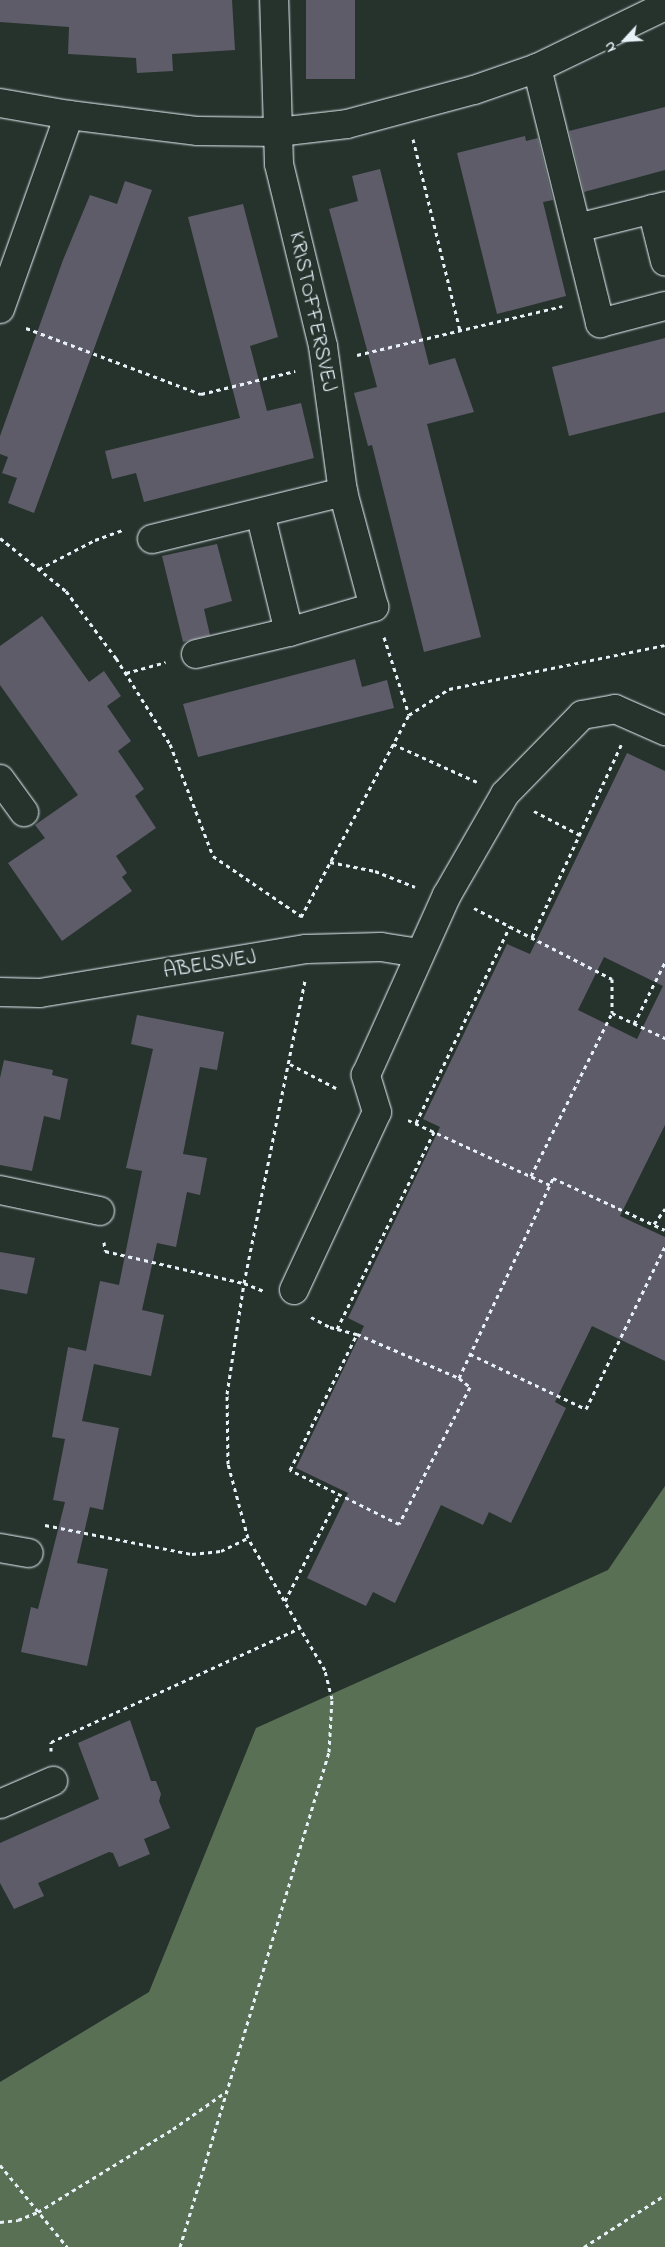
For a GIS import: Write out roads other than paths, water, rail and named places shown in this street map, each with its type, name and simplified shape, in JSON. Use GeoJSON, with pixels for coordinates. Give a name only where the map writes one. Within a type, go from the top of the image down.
{"type":"FeatureCollection","features":[{"type":"Feature","properties":{"kind":"street","name":"KRISTOFFERSVEJ"},"geometry":{"type":"LineString","coordinates":[[274,0],[279,164],[323,346],[343,492],[374,607],[289,632]]}},
{"type":"Feature","properties":{"kind":"street"},"geometry":{"type":"LineString","coordinates":[[0,103],[69,115],[198,131],[278,132],[347,124],[406,110],[537,68],[656,6]]}},
{"type":"Feature","properties":{"kind":"street"},"geometry":{"type":"LineString","coordinates":[[537,68],[600,323],[665,306]]}},
{"type":"Feature","properties":{"kind":"street"},"geometry":{"type":"LineString","coordinates":[[0,309],[69,115]]}},
{"type":"Feature","properties":{"kind":"street"},"geometry":{"type":"LineString","coordinates":[[577,228],[659,208],[665,261]]}},
{"type":"Feature","properties":{"kind":"street"},"geometry":{"type":"LineString","coordinates":[[152,539],[343,492]]}},
{"type":"Feature","properties":{"kind":"street"},"geometry":{"type":"LineString","coordinates":[[196,654],[289,632],[260,512]]}},
{"type":"Feature","properties":{"kind":"street"},"geometry":{"type":"LineString","coordinates":[[290,1299],[377,1112],[366,1074],[447,896],[505,794],[582,715],[615,709],[665,731]]}},
{"type":"Feature","properties":{"kind":"street"},"geometry":{"type":"LineString","coordinates":[[0,779],[24,812]]}},
{"type":"Feature","properties":{"kind":"street","name":"ABELSVEJ"},"geometry":{"type":"LineString","coordinates":[[0,992],[40,993],[306,949],[381,946],[420,953]]}},
{"type":"Feature","properties":{"kind":"street"},"geometry":{"type":"LineString","coordinates":[[0,1190],[100,1211]]}},
{"type":"Feature","properties":{"kind":"street"},"geometry":{"type":"LineString","coordinates":[[0,1548],[29,1553]]}},
{"type":"Feature","properties":{"kind":"street"},"geometry":{"type":"LineString","coordinates":[[0,1804],[53,1781]]}}]}
